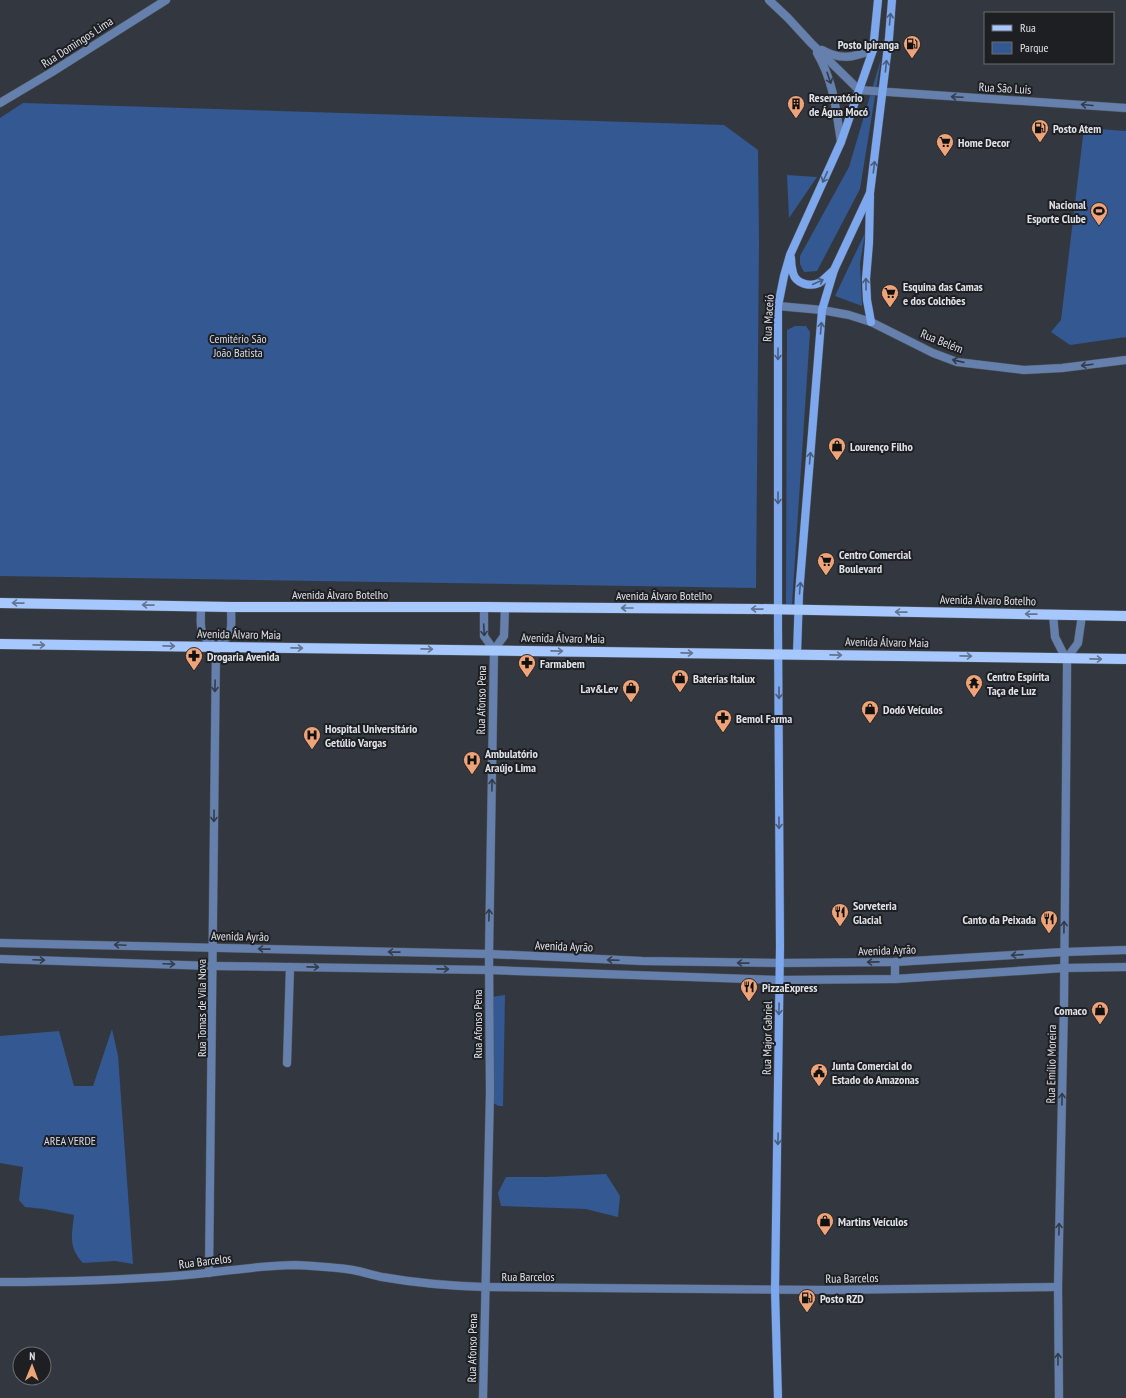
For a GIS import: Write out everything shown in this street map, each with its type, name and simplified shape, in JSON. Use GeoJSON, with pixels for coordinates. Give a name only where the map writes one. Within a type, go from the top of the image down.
{"type":"FeatureCollection","features":[{"type":"Feature","properties":{"kind":"main road","name":"Rua Maceió"},"geometry":{"type":"LineString","coordinates":[[779,654],[778,306],[790,255],[842,142],[873,50],[878,0]]}},
{"type":"Feature","properties":{"kind":"main road"},"geometry":{"type":"LineString","coordinates":[[871,322],[867,300],[866,279],[870,231],[870,193],[892,0]]}},
{"type":"Feature","properties":{"kind":"main road"},"geometry":{"type":"LineString","coordinates":[[797,654],[798,610],[822,310],[834,270],[870,193]]}},
{"type":"Feature","properties":{"kind":"main road"},"geometry":{"type":"LineString","coordinates":[[790,255],[793,275],[803,284],[812,285],[820,282],[834,270]]}},
{"type":"Feature","properties":{"kind":"main road"},"geometry":{"type":"LineString","coordinates":[[0,603],[201,606]]}},
{"type":"Feature","properties":{"kind":"main road","name":"Avenida Álvaro Botelho"},"geometry":{"type":"LineString","coordinates":[[201,606],[798,610],[1126,616]]}},
{"type":"Feature","properties":{"kind":"main road","name":"Avenida Álvaro Maia"},"geometry":{"type":"LineString","coordinates":[[0,644],[1126,659]]}},
{"type":"Feature","properties":{"kind":"main road","name":"Rua Major Gabriel"},"geometry":{"type":"LineString","coordinates":[[778,1398],[775,1290],[780,963],[779,654]]}},
{"type":"Feature","properties":{"kind":"street","name":"Rua Domingos Lima"},"geometry":{"type":"LineString","coordinates":[[0,103],[166,0]]}},
{"type":"Feature","properties":{"kind":"street"},"geometry":{"type":"LineString","coordinates":[[769,0],[788,18],[811,44],[859,90],[882,93]]}},
{"type":"Feature","properties":{"kind":"street"},"geometry":{"type":"LineString","coordinates":[[811,44],[831,55],[841,57],[852,57],[873,50]]}},
{"type":"Feature","properties":{"kind":"street"},"geometry":{"type":"LineString","coordinates":[[811,44],[825,67],[830,80],[842,142]]}},
{"type":"Feature","properties":{"kind":"street","name":"Rua São Luis"},"geometry":{"type":"LineString","coordinates":[[882,93],[1126,108]]}},
{"type":"Feature","properties":{"kind":"street","name":"Rua Belém"},"geometry":{"type":"LineString","coordinates":[[778,306],[822,310],[871,322],[933,353],[957,362],[1024,370],[1062,368],[1126,360]]}},
{"type":"Feature","properties":{"kind":"street"},"geometry":{"type":"LineString","coordinates":[[201,606],[201,632],[203,638],[216,647],[228,638],[231,632],[231,607]]}},
{"type":"Feature","properties":{"kind":"street","name":"Rua Afonso Pena"},"geometry":{"type":"LineString","coordinates":[[484,607],[484,636],[494,650]]}},
{"type":"Feature","properties":{"kind":"street","name":"Rua Afonso Pena"},"geometry":{"type":"LineString","coordinates":[[483,1398],[490,1092],[489,954],[494,650],[504,636],[505,607]]}},
{"type":"Feature","properties":{"kind":"street"},"geometry":{"type":"LineString","coordinates":[[1052,614],[1055,637],[1067,658],[1078,644],[1082,615]]}},
{"type":"Feature","properties":{"kind":"street","name":"Rua Tomas de Vila Nova"},"geometry":{"type":"LineString","coordinates":[[209,1273],[216,647]]}},
{"type":"Feature","properties":{"kind":"street","name":"Rua Emílio Moreira"},"geometry":{"type":"LineString","coordinates":[[1059,1398],[1058,1287],[1064,968],[1067,658]]}},
{"type":"Feature","properties":{"kind":"street","name":"Avenida Ayrão"},"geometry":{"type":"LineString","coordinates":[[0,943],[489,954],[642,961],[780,963],[895,962],[1064,952],[1126,950]]}},
{"type":"Feature","properties":{"kind":"street"},"geometry":{"type":"LineString","coordinates":[[0,959],[213,966],[489,970],[779,980],[895,978],[1064,968],[1126,967]]}},
{"type":"Feature","properties":{"kind":"street"},"geometry":{"type":"LineString","coordinates":[[895,962],[895,978]]}},
{"type":"Feature","properties":{"kind":"street"},"geometry":{"type":"LineString","coordinates":[[287,1063],[290,967]]}},
{"type":"Feature","properties":{"kind":"street","name":"Rua Barcelos"},"geometry":{"type":"LineString","coordinates":[[0,1282],[77,1281],[167,1277],[265,1266],[326,1266],[447,1286],[775,1290],[1058,1287]]}},
{"type":"Feature","properties":{"kind":"green space"},"geometry":{"type":"Polygon","coordinates":[[[881,59],[860,189],[817,271],[804,272],[800,264],[800,256],[849,167],[881,59]]]}},
{"type":"Feature","properties":{"kind":"green space","name":"Cemitério São João Batista"},"geometry":{"type":"Polygon","coordinates":[[[23,103],[724,125],[758,150],[759,242],[756,588],[0,576],[0,118],[23,103]]]}},
{"type":"Feature","properties":{"kind":"green space","name":"Nacional Esporte Clube"},"geometry":{"type":"Polygon","coordinates":[[[1084,128],[1126,131],[1126,337],[1070,345],[1051,332],[1061,320],[1084,128]]]}},
{"type":"Feature","properties":{"kind":"green space"},"geometry":{"type":"Polygon","coordinates":[[[787,175],[817,177],[789,218],[787,175]]]}},
{"type":"Feature","properties":{"kind":"green space"},"geometry":{"type":"Polygon","coordinates":[[[865,233],[860,264],[862,306],[835,296],[865,233]]]}},
{"type":"Feature","properties":{"kind":"green space"},"geometry":{"type":"Polygon","coordinates":[[[795,326],[806,326],[810,332],[792,604],[786,604],[787,330],[795,326]]]}},
{"type":"Feature","properties":{"kind":"green space"},"geometry":{"type":"Polygon","coordinates":[[[505,995],[503,1106],[499,1106],[493,1103],[492,997],[505,995]]]}},
{"type":"Feature","properties":{"kind":"green space","name":"AREA VERDE"},"geometry":{"type":"Polygon","coordinates":[[[112,1029],[118,1056],[133,1264],[115,1261],[83,1263],[75,1252],[73,1246],[72,1235],[74,1215],[25,1207],[19,1200],[23,1167],[0,1163],[0,1036],[59,1031],[74,1086],[93,1086],[112,1029]]]}},
{"type":"Feature","properties":{"kind":"green space"},"geometry":{"type":"Polygon","coordinates":[[[606,1174],[620,1196],[618,1217],[586,1209],[501,1206],[498,1193],[506,1177],[547,1177],[606,1174]]]}},
{"type":"Feature","properties":{"kind":"place","name":"Posto Ipiranga"},"geometry":{"type":"Point","coordinates":[912,59]}},
{"type":"Feature","properties":{"kind":"place","name":"Reservatório de Água Mocó"},"geometry":{"type":"Point","coordinates":[796,119]}},
{"type":"Feature","properties":{"kind":"place","name":"Posto Atem"},"geometry":{"type":"Point","coordinates":[1040,143]}},
{"type":"Feature","properties":{"kind":"place","name":"Home Decor"},"geometry":{"type":"Point","coordinates":[945,157]}},
{"type":"Feature","properties":{"kind":"place","name":"Nacional Esporte Clube"},"geometry":{"type":"Point","coordinates":[1099,226]}},
{"type":"Feature","properties":{"kind":"place","name":"Esquina das Camas e dos Colchões"},"geometry":{"type":"Point","coordinates":[890,308]}},
{"type":"Feature","properties":{"kind":"place","name":"Lourenço Filho"},"geometry":{"type":"Point","coordinates":[837,461]}},
{"type":"Feature","properties":{"kind":"place","name":"Centro Comercial Boulevard"},"geometry":{"type":"Point","coordinates":[826,576]}},
{"type":"Feature","properties":{"kind":"place","name":"Drogaria Avenida"},"geometry":{"type":"Point","coordinates":[194,671]}},
{"type":"Feature","properties":{"kind":"place","name":"Farmabem"},"geometry":{"type":"Point","coordinates":[527,678]}},
{"type":"Feature","properties":{"kind":"place","name":"Baterias Italux"},"geometry":{"type":"Point","coordinates":[680,693]}},
{"type":"Feature","properties":{"kind":"place","name":"Centro Espírita Taça de Luz"},"geometry":{"type":"Point","coordinates":[974,698]}},
{"type":"Feature","properties":{"kind":"place","name":"Lav&Lev"},"geometry":{"type":"Point","coordinates":[631,703]}},
{"type":"Feature","properties":{"kind":"place","name":"Dodó Veículos"},"geometry":{"type":"Point","coordinates":[870,724]}},
{"type":"Feature","properties":{"kind":"place","name":"Bemol Farma"},"geometry":{"type":"Point","coordinates":[723,733]}},
{"type":"Feature","properties":{"kind":"place","name":"Hospital Universitário Getúlio Vargas"},"geometry":{"type":"Point","coordinates":[312,750]}},
{"type":"Feature","properties":{"kind":"place","name":"Ambulatório Araújo Lima"},"geometry":{"type":"Point","coordinates":[472,775]}},
{"type":"Feature","properties":{"kind":"place","name":"Sorveteria Glacial"},"geometry":{"type":"Point","coordinates":[840,927]}},
{"type":"Feature","properties":{"kind":"place","name":"Canto da Peixada"},"geometry":{"type":"Point","coordinates":[1049,934]}},
{"type":"Feature","properties":{"kind":"place","name":"PizzaExpress"},"geometry":{"type":"Point","coordinates":[749,1002]}},
{"type":"Feature","properties":{"kind":"place","name":"Comaco"},"geometry":{"type":"Point","coordinates":[1100,1025]}},
{"type":"Feature","properties":{"kind":"place","name":"Junta Comercial do Estado do Amazonas"},"geometry":{"type":"Point","coordinates":[819,1087]}},
{"type":"Feature","properties":{"kind":"place","name":"Martins Veículos"},"geometry":{"type":"Point","coordinates":[825,1236]}},
{"type":"Feature","properties":{"kind":"place","name":"Posto RZD"},"geometry":{"type":"Point","coordinates":[807,1313]}}]}
